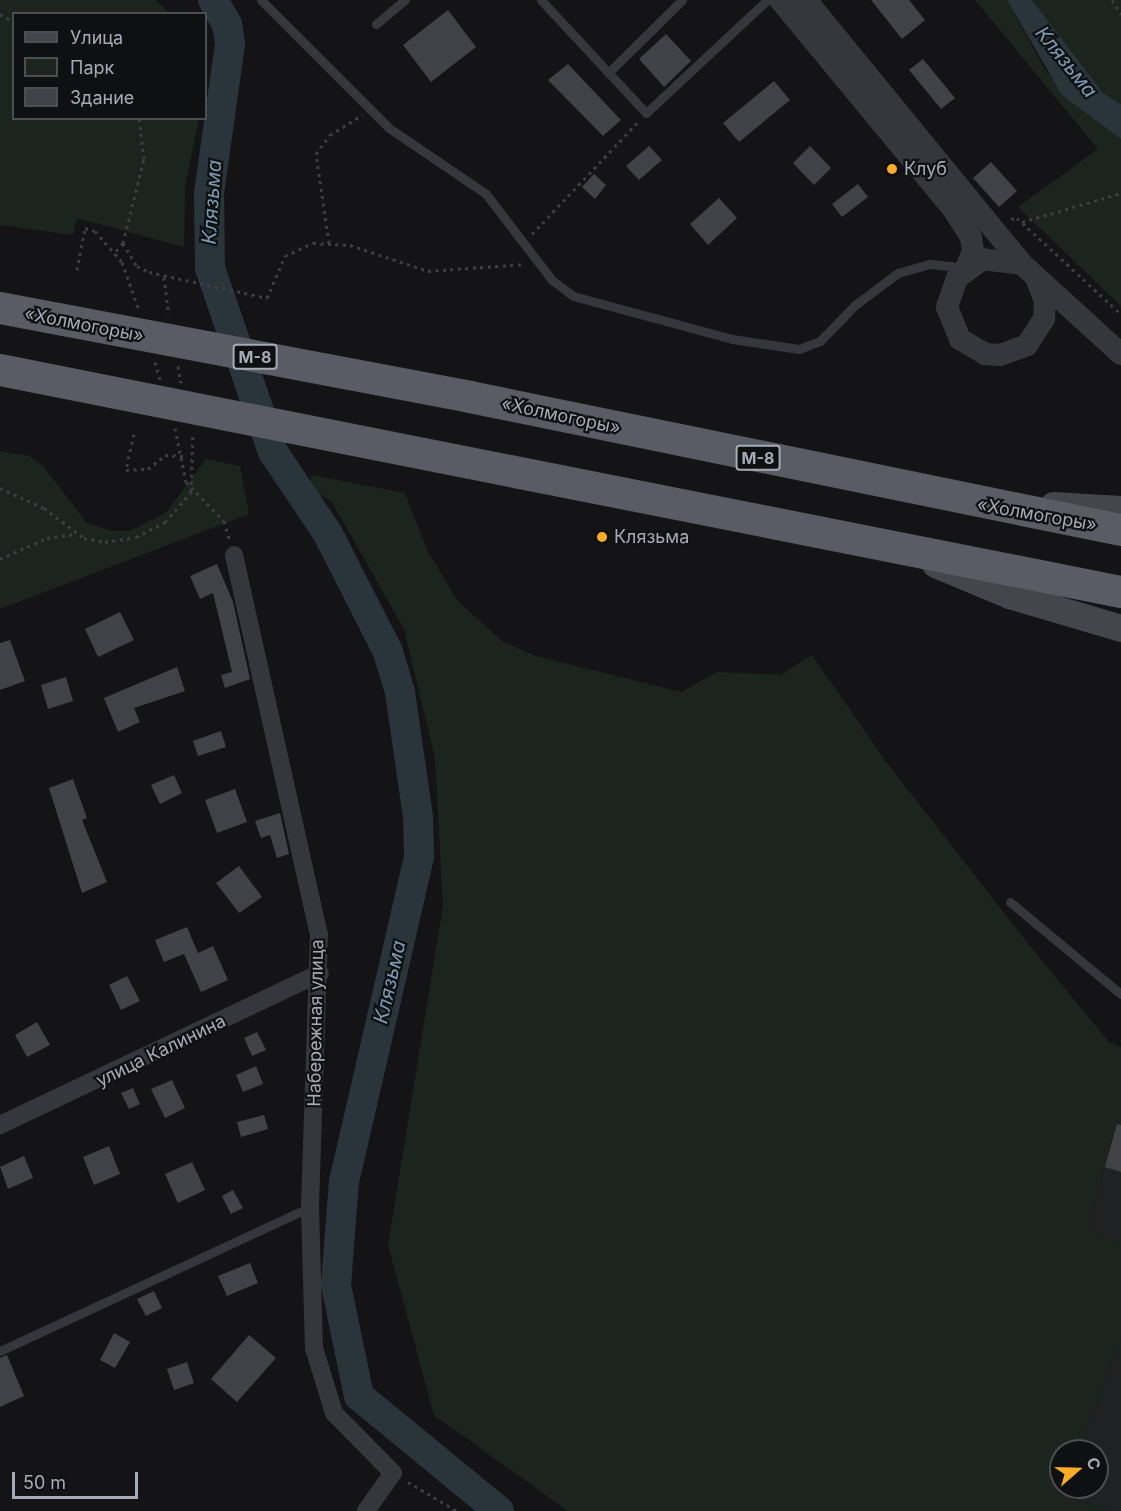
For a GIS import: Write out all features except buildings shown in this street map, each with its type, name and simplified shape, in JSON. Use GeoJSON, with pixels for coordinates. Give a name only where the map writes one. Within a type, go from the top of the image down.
{"type":"FeatureCollection","features":[{"type":"Feature","properties":{"kind":"highway","name":"«Холмогоры»"},"geometry":{"type":"LineString","coordinates":[[0,308],[395,383],[945,498],[1121,530]]}},
{"type":"Feature","properties":{"kind":"highway"},"geometry":{"type":"LineString","coordinates":[[0,370],[421,451],[1121,591]]}},
{"type":"Feature","properties":{"kind":"main road"},"geometry":{"type":"LineString","coordinates":[[945,498],[1121,509]]}},
{"type":"Feature","properties":{"kind":"main road"},"geometry":{"type":"LineString","coordinates":[[893,546],[1009,595],[1121,628]]}},
{"type":"Feature","properties":{"kind":"street"},"geometry":{"type":"LineString","coordinates":[[780,0],[953,209],[971,237],[973,251],[966,268],[950,290],[950,320],[960,339],[985,354],[1018,351],[1034,338],[1046,301],[1029,270],[994,257],[966,268]]}},
{"type":"Feature","properties":{"kind":"street"},"geometry":{"type":"LineString","coordinates":[[806,0],[1029,270],[1121,354]]}},
{"type":"Feature","properties":{"kind":"street","name":"Набережная улица"},"geometry":{"type":"LineString","coordinates":[[234,555],[319,934],[320,973],[310,1207],[317,1359],[334,1413],[393,1473]]}},
{"type":"Feature","properties":{"kind":"street","name":"улица Калинина"},"geometry":{"type":"LineString","coordinates":[[0,1125],[320,973]]}},
{"type":"Feature","properties":{"kind":"street"},"geometry":{"type":"LineString","coordinates":[[366,1511],[393,1473]]}},
{"type":"Feature","properties":{"kind":"lane"},"geometry":{"type":"LineString","coordinates":[[261,0],[301,34],[369,111],[486,194],[552,280],[583,300],[741,341],[799,349],[820,341],[855,304],[898,273],[930,264],[966,268]]}},
{"type":"Feature","properties":{"kind":"lane"},"geometry":{"type":"LineString","coordinates":[[376,24],[405,0]]}},
{"type":"Feature","properties":{"kind":"lane"},"geometry":{"type":"LineString","coordinates":[[541,0],[646,113],[767,0]]}},
{"type":"Feature","properties":{"kind":"lane"},"geometry":{"type":"LineString","coordinates":[[608,73],[681,0]]}},
{"type":"Feature","properties":{"kind":"lane"},"geometry":{"type":"LineString","coordinates":[[1010,902],[1121,994]]}},
{"type":"Feature","properties":{"kind":"lane"},"geometry":{"type":"LineString","coordinates":[[0,1351],[310,1207]]}},
{"type":"Feature","properties":{"kind":"path"},"geometry":{"type":"LineString","coordinates":[[1112,0],[1121,14]]}},
{"type":"Feature","properties":{"kind":"path"},"geometry":{"type":"LineString","coordinates":[[329,243],[316,154],[330,135],[369,111]]}},
{"type":"Feature","properties":{"kind":"path"},"geometry":{"type":"LineString","coordinates":[[525,242],[646,113]]}},
{"type":"Feature","properties":{"kind":"path"},"geometry":{"type":"LineString","coordinates":[[116,251],[123,243],[144,159],[139,120]]}},
{"type":"Feature","properties":{"kind":"path"},"geometry":{"type":"LineString","coordinates":[[1022,222],[1121,192]]}},
{"type":"Feature","properties":{"kind":"path"},"geometry":{"type":"LineString","coordinates":[[999,222],[1017,218],[1121,314]]}},
{"type":"Feature","properties":{"kind":"path"},"geometry":{"type":"LineString","coordinates":[[77,270],[85,228]]}},
{"type":"Feature","properties":{"kind":"path"},"geometry":{"type":"LineString","coordinates":[[123,243],[137,266],[183,281],[267,298],[285,256],[329,243],[428,272],[539,262]]}},
{"type":"Feature","properties":{"kind":"path"},"geometry":{"type":"LineString","coordinates":[[134,434],[126,470],[148,469],[165,455],[183,456]]}},
{"type":"Feature","properties":{"kind":"path"},"geometry":{"type":"LineString","coordinates":[[0,488],[44,508],[79,534],[105,542],[136,537],[165,522],[191,492],[224,521],[234,555]]}},
{"type":"Feature","properties":{"kind":"path"},"geometry":{"type":"LineString","coordinates":[[0,559],[47,538],[79,534]]}},
{"type":"Feature","properties":{"kind":"path"},"geometry":{"type":"LineString","coordinates":[[393,1473],[457,1511]]}},
{"type":"Feature","properties":{"kind":"shaded area"},"geometry":{"type":"Polygon","coordinates":[[[1121,1141],[1121,1243],[1090,1229],[1105,1162],[1121,1141]]]}},
{"type":"Feature","properties":{"kind":"shaded area"},"geometry":{"type":"Polygon","coordinates":[[[1121,1340],[1121,1511],[1112,1511],[1071,1499],[1109,1499],[1109,1439],[1083,1439],[1121,1340]]]}},
{"type":"Feature","properties":{"kind":"green space"},"geometry":{"type":"Polygon","coordinates":[[[0,0],[156,0],[168,12],[12,12],[12,120],[199,120],[185,186],[184,247],[77,218],[73,235],[0,225],[0,0]]]}},
{"type":"Feature","properties":{"kind":"green space"},"geometry":{"type":"Polygon","coordinates":[[[975,0],[1007,0],[1045,70],[1121,139],[1121,306],[1018,207],[1098,149],[975,0]]]}},
{"type":"Feature","properties":{"kind":"green space"},"geometry":{"type":"Polygon","coordinates":[[[1032,0],[1121,0],[1121,104],[1103,93],[1032,0]]]}},
{"type":"Feature","properties":{"kind":"green space"},"geometry":{"type":"Polygon","coordinates":[[[0,451],[29,456],[43,466],[87,523],[112,531],[130,531],[166,513],[206,459],[240,466],[249,514],[0,609],[0,451]]]}},
{"type":"Feature","properties":{"kind":"green space"},"geometry":{"type":"Polygon","coordinates":[[[311,475],[405,493],[427,550],[457,600],[503,642],[536,656],[681,692],[717,672],[781,675],[812,655],[884,759],[1030,946],[1109,1042],[1121,1047],[1121,1141],[1105,1162],[1090,1229],[1121,1243],[1121,1340],[1083,1439],[1049,1439],[1049,1499],[1071,1499],[1112,1511],[568,1511],[434,1415],[388,1245],[443,906],[435,758],[404,629],[332,502],[311,488],[311,475]]]}},
{"type":"Feature","properties":{"kind":"water"},"geometry":{"type":"Polygon","coordinates":[[[1007,0],[1032,0],[1103,93],[1121,104],[1121,139],[1062,95],[1007,0]]]}},
{"type":"Feature","properties":{"kind":"waterway","name":"Клязьма"},"geometry":{"type":"LineString","coordinates":[[213,0],[227,24],[230,44],[209,194],[210,268],[273,452],[328,534],[388,652],[400,692],[418,817],[419,857],[344,1181],[336,1285],[359,1396],[499,1511]]}},
{"type":"Feature","properties":{"kind":"place","name":"Клуб"},"geometry":{"type":"Point","coordinates":[892,169]}},
{"type":"Feature","properties":{"kind":"place","name":"Клязьма"},"geometry":{"type":"Point","coordinates":[602,537]}}]}
